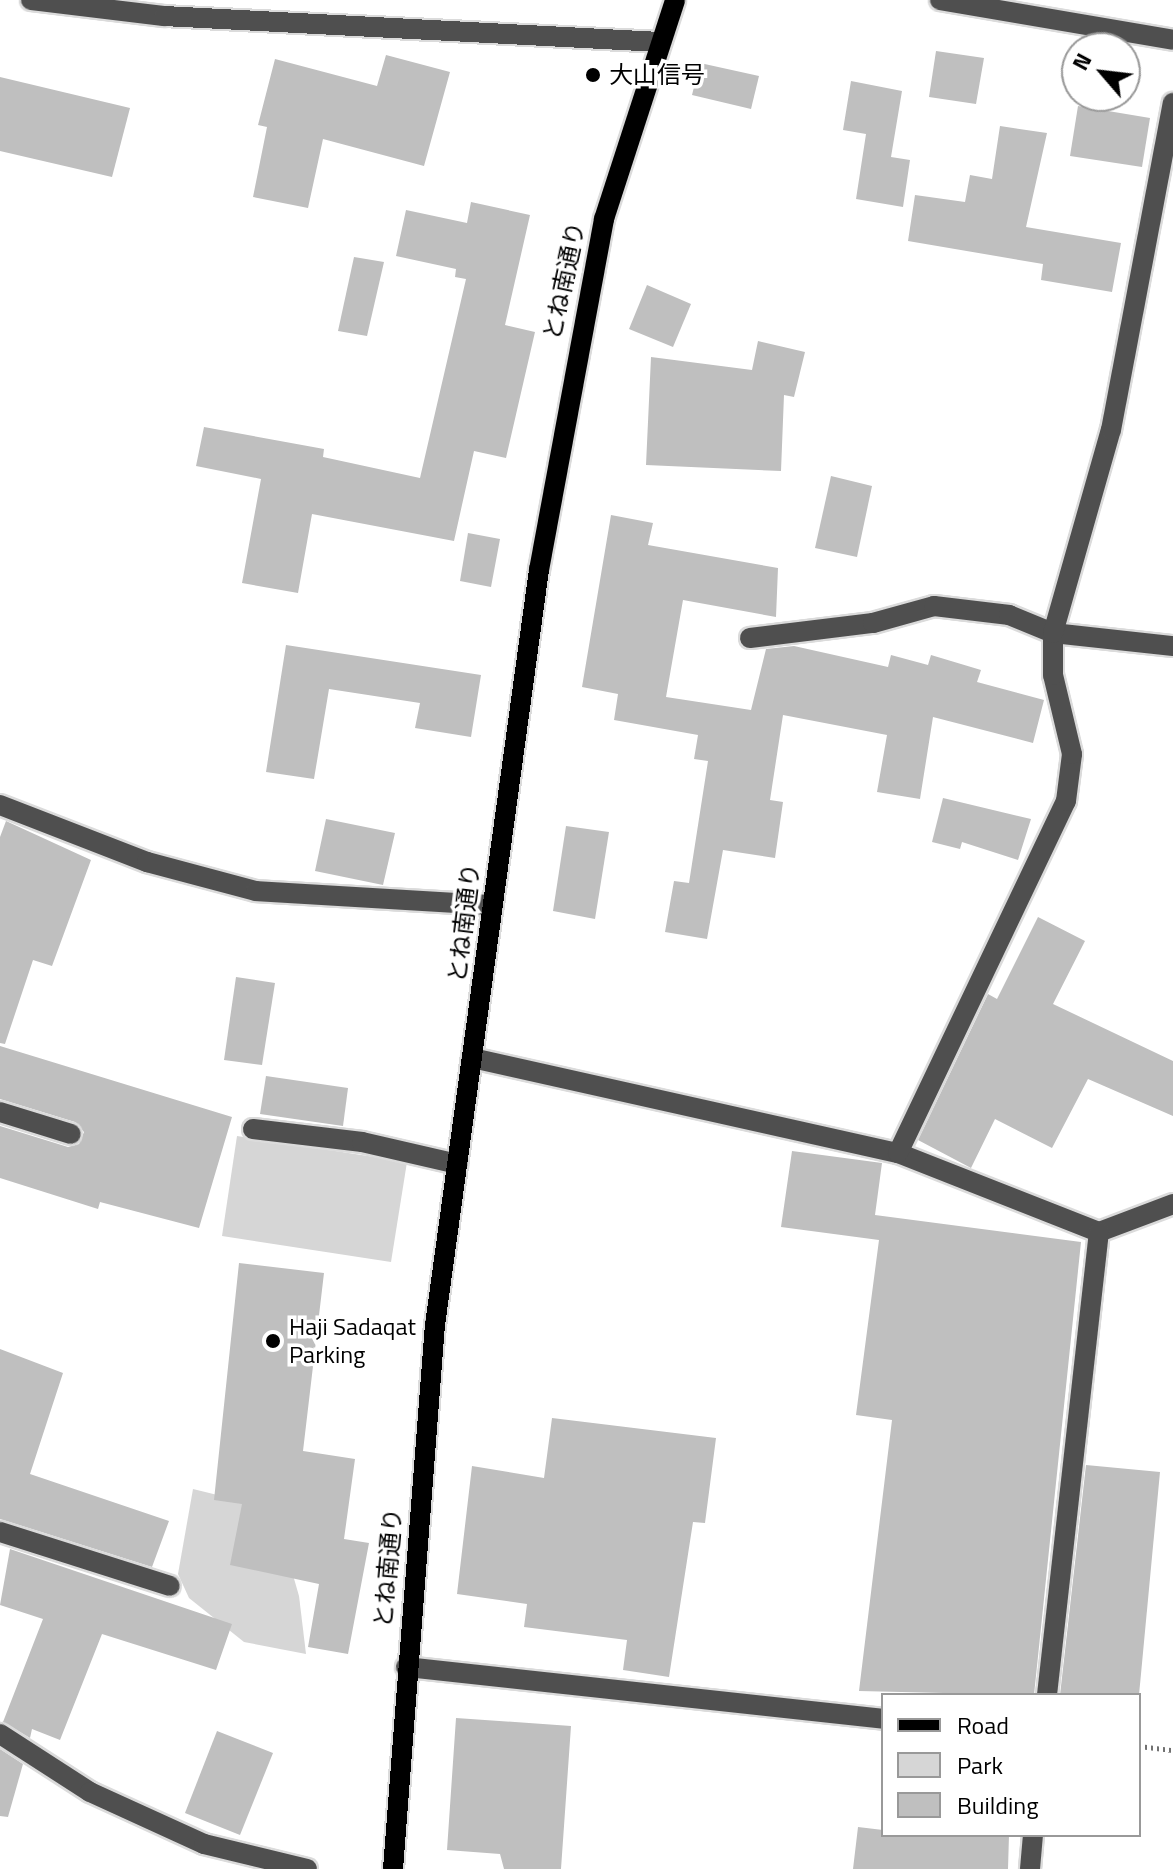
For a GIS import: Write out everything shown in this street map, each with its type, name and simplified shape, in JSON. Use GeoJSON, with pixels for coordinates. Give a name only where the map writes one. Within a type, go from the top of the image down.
{"type":"FeatureCollection","features":[{"type":"Feature","properties":{"kind":"main road","name":"とね南通り"},"geometry":{"type":"LineString","coordinates":[[393,1869],[406,1667],[435,1325],[571,368],[604,219],[675,0]]}},
{"type":"Feature","properties":{"kind":"street"},"geometry":{"type":"LineString","coordinates":[[31,0],[164,16],[659,42]]}},
{"type":"Feature","properties":{"kind":"street"},"geometry":{"type":"LineString","coordinates":[[940,0],[1173,40]]}},
{"type":"Feature","properties":{"kind":"street"},"geometry":{"type":"LineString","coordinates":[[898,1153],[1066,801],[1072,754],[1053,675],[1053,633],[1111,430],[1173,103]]}},
{"type":"Feature","properties":{"kind":"street"},"geometry":{"type":"LineString","coordinates":[[750,638],[873,623],[934,606],[1009,615],[1053,633],[1173,646]]}},
{"type":"Feature","properties":{"kind":"street"},"geometry":{"type":"LineString","coordinates":[[0,805],[147,862],[256,891],[493,905]]}},
{"type":"Feature","properties":{"kind":"street"},"geometry":{"type":"LineString","coordinates":[[472,1058],[898,1153],[1099,1232],[1173,1204]]}},
{"type":"Feature","properties":{"kind":"street"},"geometry":{"type":"LineString","coordinates":[[0,1112],[71,1134]]}},
{"type":"Feature","properties":{"kind":"street"},"geometry":{"type":"LineString","coordinates":[[253,1129],[362,1142],[458,1164]]}},
{"type":"Feature","properties":{"kind":"street"},"geometry":{"type":"LineString","coordinates":[[1047,1693],[1099,1232]]}},
{"type":"Feature","properties":{"kind":"street"},"geometry":{"type":"LineString","coordinates":[[0,1532],[170,1586]]}},
{"type":"Feature","properties":{"kind":"street"},"geometry":{"type":"LineString","coordinates":[[406,1667],[881,1719]]}},
{"type":"Feature","properties":{"kind":"street"},"geometry":{"type":"LineString","coordinates":[[0,1734],[90,1792],[204,1844],[307,1869]]}},
{"type":"Feature","properties":{"kind":"street"},"geometry":{"type":"LineString","coordinates":[[1030,1869],[1033,1837]]}},
{"type":"Feature","properties":{"kind":"path"},"geometry":{"type":"LineString","coordinates":[[1141,1746],[1173,1750]]}},
{"type":"Feature","properties":{"kind":"green space"},"geometry":{"type":"Polygon","coordinates":[[[237,1136],[407,1162],[391,1262],[222,1236],[237,1136]]]}},
{"type":"Feature","properties":{"kind":"green space"},"geometry":{"type":"Polygon","coordinates":[[[193,1489],[274,1509],[299,1596],[306,1654],[244,1642],[189,1598],[178,1574],[193,1489]]]}},
{"type":"Feature","properties":{"kind":"building"},"geometry":{"type":"Polygon","coordinates":[[[936,51],[984,58],[976,104],[929,97],[936,51]]]}},
{"type":"Feature","properties":{"kind":"building"},"geometry":{"type":"Polygon","coordinates":[[[386,55],[450,72],[424,166],[323,139],[308,208],[253,197],[267,127],[258,125],[275,59],[377,86],[386,55]]]}},
{"type":"Feature","properties":{"kind":"building"},"geometry":{"type":"Polygon","coordinates":[[[700,63],[759,76],[751,109],[692,95],[700,63]]]}},
{"type":"Feature","properties":{"kind":"building"},"geometry":{"type":"Polygon","coordinates":[[[0,77],[130,108],[112,177],[0,151],[0,77]]]}},
{"type":"Feature","properties":{"kind":"building"},"geometry":{"type":"Polygon","coordinates":[[[851,81],[902,91],[891,157],[910,160],[903,207],[856,199],[866,134],[843,130],[851,81]]]}},
{"type":"Feature","properties":{"kind":"building"},"geometry":{"type":"Polygon","coordinates":[[[1077,112],[1114,112],[1150,118],[1142,167],[1070,156],[1077,112]]]}},
{"type":"Feature","properties":{"kind":"building"},"geometry":{"type":"Polygon","coordinates":[[[1000,126],[1047,133],[1026,227],[1121,243],[1112,292],[1041,280],[1043,264],[908,241],[915,195],[965,202],[970,175],[992,179],[1000,126]]]}},
{"type":"Feature","properties":{"kind":"building"},"geometry":{"type":"Polygon","coordinates":[[[471,202],[530,215],[505,325],[535,332],[506,458],[474,451],[454,541],[312,514],[298,593],[242,583],[261,479],[196,466],[204,427],[324,449],[323,457],[420,478],[466,279],[455,277],[456,269],[396,256],[406,210],[467,223],[471,202]]]}},
{"type":"Feature","properties":{"kind":"building"},"geometry":{"type":"Polygon","coordinates":[[[354,257],[384,262],[367,336],[338,331],[354,257]]]}},
{"type":"Feature","properties":{"kind":"building"},"geometry":{"type":"Polygon","coordinates":[[[647,285],[691,304],[673,347],[629,329],[647,285]]]}},
{"type":"Feature","properties":{"kind":"building"},"geometry":{"type":"Polygon","coordinates":[[[758,341],[805,352],[794,397],[784,395],[781,471],[646,465],[651,357],[752,370],[758,341]]]}},
{"type":"Feature","properties":{"kind":"building"},"geometry":{"type":"Polygon","coordinates":[[[831,476],[872,486],[857,557],[815,548],[831,476]]]}},
{"type":"Feature","properties":{"kind":"building"},"geometry":{"type":"Polygon","coordinates":[[[611,515],[653,523],[648,545],[778,568],[776,617],[683,600],[666,697],[751,710],[766,649],[794,646],[888,667],[891,655],[928,665],[931,655],[981,670],[977,682],[1044,700],[1033,743],[933,717],[920,799],[877,792],[887,735],[783,715],[770,800],[783,802],[775,858],[723,850],[707,939],[665,932],[674,881],[689,883],[708,761],[694,759],[698,735],[614,720],[618,694],[582,687],[611,515]]]}},
{"type":"Feature","properties":{"kind":"building"},"geometry":{"type":"Polygon","coordinates":[[[468,533],[500,539],[491,587],[460,581],[468,533]]]}},
{"type":"Feature","properties":{"kind":"building"},"geometry":{"type":"Polygon","coordinates":[[[286,645],[481,675],[471,737],[415,728],[420,703],[329,689],[314,779],[266,772],[286,645]]]}},
{"type":"Feature","properties":{"kind":"building"},"geometry":{"type":"Polygon","coordinates":[[[943,798],[1031,819],[1018,860],[962,842],[960,849],[932,842],[943,798]]]}},
{"type":"Feature","properties":{"kind":"building"},"geometry":{"type":"Polygon","coordinates":[[[326,819],[395,833],[383,885],[315,871],[326,819]]]}},
{"type":"Feature","properties":{"kind":"building"},"geometry":{"type":"Polygon","coordinates":[[[6,821],[91,860],[52,966],[33,960],[5,1044],[0,1043],[0,837],[6,821]]]}},
{"type":"Feature","properties":{"kind":"building"},"geometry":{"type":"Polygon","coordinates":[[[566,826],[609,832],[595,919],[553,911],[566,826]]]}},
{"type":"Feature","properties":{"kind":"building"},"geometry":{"type":"Polygon","coordinates":[[[1038,917],[1085,941],[1053,1004],[1173,1061],[1173,1116],[1088,1079],[1052,1148],[995,1119],[971,1168],[918,1140],[988,994],[997,999],[1038,917]]]}},
{"type":"Feature","properties":{"kind":"building"},"geometry":{"type":"Polygon","coordinates":[[[236,977],[275,983],[262,1065],[224,1060],[236,977]]]}},
{"type":"Feature","properties":{"kind":"building"},"geometry":{"type":"Polygon","coordinates":[[[0,1046],[232,1117],[199,1228],[100,1202],[98,1209],[0,1178],[0,1126],[68,1147],[79,1144],[84,1132],[75,1122],[0,1099],[0,1046]]]}},
{"type":"Feature","properties":{"kind":"building"},"geometry":{"type":"Polygon","coordinates":[[[266,1076],[348,1088],[343,1126],[260,1114],[266,1076]]]}},
{"type":"Feature","properties":{"kind":"building"},"geometry":{"type":"Polygon","coordinates":[[[792,1151],[882,1163],[875,1215],[1081,1242],[1034,1693],[859,1691],[892,1420],[856,1415],[879,1240],[781,1227],[792,1151]]]}},
{"type":"Feature","properties":{"kind":"building"},"geometry":{"type":"Polygon","coordinates":[[[239,1263],[324,1273],[303,1451],[355,1459],[344,1539],[369,1543],[348,1654],[308,1647],[319,1584],[230,1565],[242,1504],[214,1500],[239,1263]]]}},
{"type":"Feature","properties":{"kind":"building"},"geometry":{"type":"Polygon","coordinates":[[[0,1349],[63,1373],[30,1474],[169,1521],[152,1567],[0,1519],[0,1349]]]}},
{"type":"Feature","properties":{"kind":"building"},"geometry":{"type":"Polygon","coordinates":[[[552,1418],[716,1438],[705,1523],[693,1522],[669,1677],[623,1670],[627,1640],[524,1627],[527,1604],[457,1594],[472,1466],[544,1478],[552,1418]]]}},
{"type":"Feature","properties":{"kind":"building"},"geometry":{"type":"Polygon","coordinates":[[[1086,1465],[1160,1472],[1139,1693],[1060,1693],[1086,1465]]]}},
{"type":"Feature","properties":{"kind":"building"},"geometry":{"type":"Polygon","coordinates":[[[10,1549],[232,1624],[216,1670],[102,1634],[60,1740],[32,1729],[30,1738],[3,1722],[43,1619],[0,1605],[10,1549]]]}},
{"type":"Feature","properties":{"kind":"building"},"geometry":{"type":"Polygon","coordinates":[[[456,1718],[571,1726],[561,1869],[504,1869],[500,1854],[447,1850],[456,1718]]]}},
{"type":"Feature","properties":{"kind":"building"},"geometry":{"type":"Polygon","coordinates":[[[217,1731],[273,1753],[240,1835],[185,1813],[217,1731]]]}},
{"type":"Feature","properties":{"kind":"building"},"geometry":{"type":"Polygon","coordinates":[[[0,1749],[23,1764],[8,1817],[0,1816],[0,1749]]]}},
{"type":"Feature","properties":{"kind":"building"},"geometry":{"type":"Polygon","coordinates":[[[858,1827],[881,1830],[881,1837],[1009,1837],[1008,1869],[853,1869],[858,1827]]]}},
{"type":"Feature","properties":{"kind":"place","name":"大山信号"},"geometry":{"type":"Point","coordinates":[593,75]}},
{"type":"Feature","properties":{"kind":"place","name":"Haji Sadaqat Parking"},"geometry":{"type":"Point","coordinates":[273,1341]}}]}
